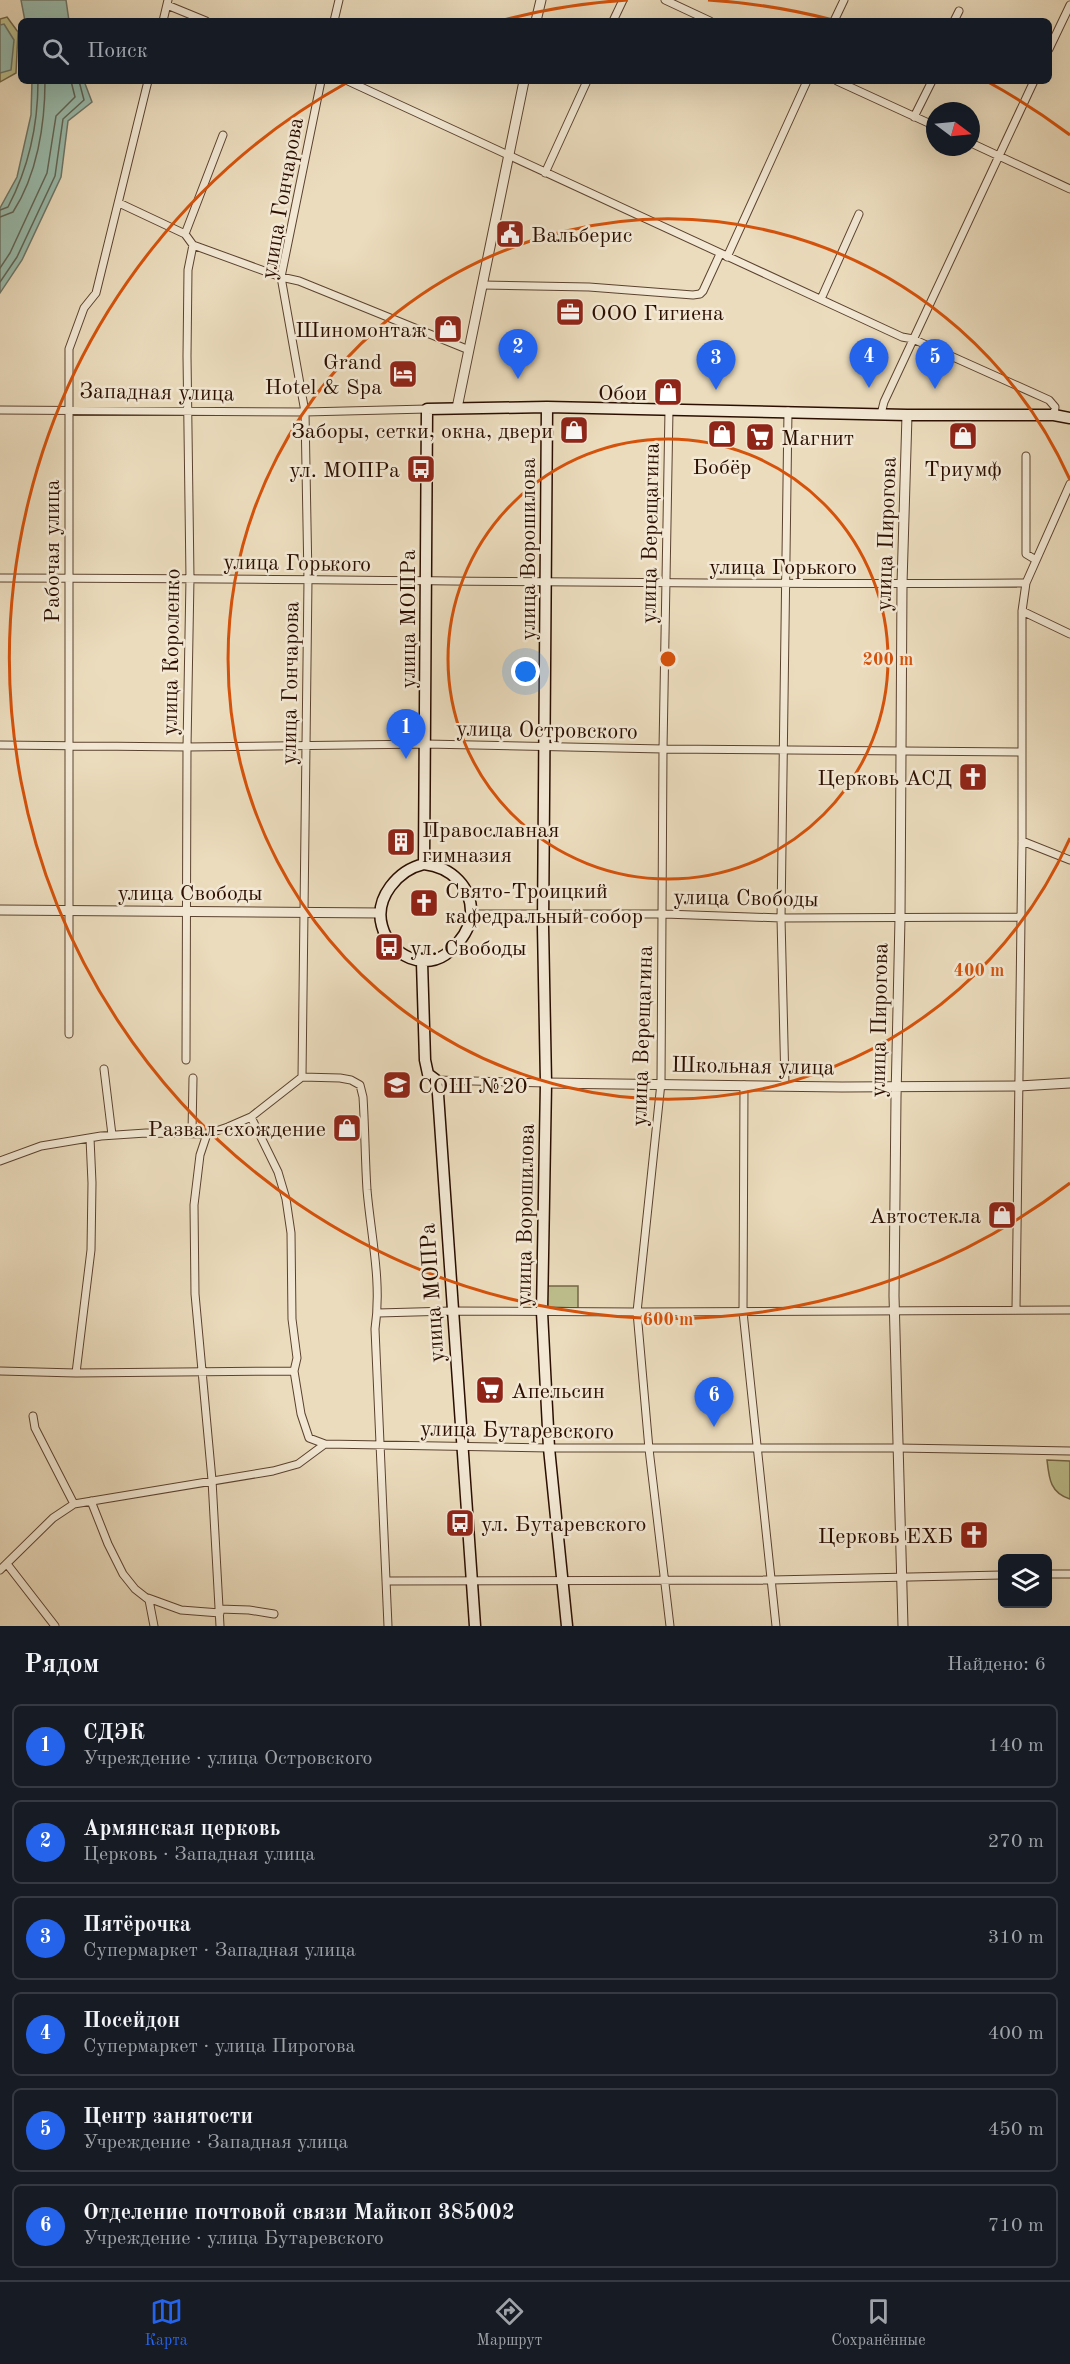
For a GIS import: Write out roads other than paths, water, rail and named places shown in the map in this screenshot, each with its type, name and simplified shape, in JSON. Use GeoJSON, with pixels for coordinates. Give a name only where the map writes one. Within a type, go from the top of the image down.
{"type":"FeatureCollection","features":[{"type":"Feature","properties":{"kind":"main road","name":"Западная улица"},"geometry":{"type":"LineString","coordinates":[[427,409],[547,407],[907,415],[1054,415],[1070,418]]}},
{"type":"Feature","properties":{"kind":"main road","name":"улица Ворошилова"},"geometry":{"type":"LineString","coordinates":[[547,407],[543,915],[546,1083],[542,1312],[549,1449],[567,1626]]}},
{"type":"Feature","properties":{"kind":"main road","name":"улица МОПРа"},"geometry":{"type":"LineString","coordinates":[[424,864],[427,409]]}},
{"type":"Feature","properties":{"kind":"main road"},"geometry":{"type":"LineString","coordinates":[[424,864],[446,870],[456,877],[466,891],[471,914],[465,933],[457,945],[437,960],[422,962],[410,959],[398,952],[382,927],[380,913],[391,886],[400,875],[411,867],[424,864]]}},
{"type":"Feature","properties":{"kind":"main road","name":"улица МОПРа"},"geometry":{"type":"LineString","coordinates":[[422,962],[424,1060],[428,1074],[436,1080],[475,1626]]}},
{"type":"Feature","properties":{"kind":"street"},"geometry":{"type":"LineString","coordinates":[[335,18],[339,0]]}},
{"type":"Feature","properties":{"kind":"street"},"geometry":{"type":"LineString","coordinates":[[537,18],[541,0]]}},
{"type":"Feature","properties":{"kind":"street"},"geometry":{"type":"LineString","coordinates":[[614,18],[623,0]]}},
{"type":"Feature","properties":{"kind":"street"},"geometry":{"type":"LineString","coordinates":[[665,0],[704,18]]}},
{"type":"Feature","properties":{"kind":"street"},"geometry":{"type":"LineString","coordinates":[[835,18],[844,0]]}},
{"type":"Feature","properties":{"kind":"street"},"geometry":{"type":"LineString","coordinates":[[164,18],[167,2],[200,18]]}},
{"type":"Feature","properties":{"kind":"street"},"geometry":{"type":"LineString","coordinates":[[1052,43],[1070,5]]}},
{"type":"Feature","properties":{"kind":"street"},"geometry":{"type":"LineString","coordinates":[[956,18],[959,11]]}},
{"type":"Feature","properties":{"kind":"street","name":"Рабочая улица"},"geometry":{"type":"LineString","coordinates":[[69,1034],[69,349],[84,308],[96,293],[147,84]]}},
{"type":"Feature","properties":{"kind":"street","name":"улица Гончарова"},"geometry":{"type":"LineString","coordinates":[[302,1077],[306,913],[308,580],[305,412],[281,277],[320,84]]}},
{"type":"Feature","properties":{"kind":"street"},"geometry":{"type":"LineString","coordinates":[[354,84],[902,337],[913,339],[1049,400],[1054,407],[1054,415]]}},
{"type":"Feature","properties":{"kind":"street"},"geometry":{"type":"LineString","coordinates":[[457,408],[523,84]]}},
{"type":"Feature","properties":{"kind":"street"},"geometry":{"type":"LineString","coordinates":[[545,173],[585,84]]}},
{"type":"Feature","properties":{"kind":"street"},"geometry":{"type":"LineString","coordinates":[[482,285],[590,287],[696,295],[703,291],[723,255],[806,84]]}},
{"type":"Feature","properties":{"kind":"street"},"geometry":{"type":"LineString","coordinates":[[843,84],[926,122]]}},
{"type":"Feature","properties":{"kind":"street"},"geometry":{"type":"LineString","coordinates":[[914,117],[930,84]]}},
{"type":"Feature","properties":{"kind":"street"},"geometry":{"type":"LineString","coordinates":[[882,414],[884,402],[1033,84]]}},
{"type":"Feature","properties":{"kind":"street"},"geometry":{"type":"LineString","coordinates":[[185,234],[223,135]]}},
{"type":"Feature","properties":{"kind":"street"},"geometry":{"type":"LineString","coordinates":[[980,147],[1070,189]]}},
{"type":"Feature","properties":{"kind":"street"},"geometry":{"type":"LineString","coordinates":[[119,203],[185,234],[193,245],[281,277],[299,281],[469,350]]}},
{"type":"Feature","properties":{"kind":"street"},"geometry":{"type":"LineString","coordinates":[[821,299],[859,214]]}},
{"type":"Feature","properties":{"kind":"street","name":"улица Короленко"},"geometry":{"type":"LineString","coordinates":[[186,1060],[190,578],[187,411],[188,270],[193,245]]}},
{"type":"Feature","properties":{"kind":"street","name":"Западная улица"},"geometry":{"type":"LineString","coordinates":[[0,410],[305,412],[427,409]]}},
{"type":"Feature","properties":{"kind":"street","name":"улица Верещагина"},"geometry":{"type":"LineString","coordinates":[[669,410],[663,749],[664,914],[661,1083],[637,1312],[649,1449],[670,1626]]}},
{"type":"Feature","properties":{"kind":"street"},"geometry":{"type":"LineString","coordinates":[[785,1085],[781,918],[788,411]]}},
{"type":"Feature","properties":{"kind":"street","name":"улица Пирогова"},"geometry":{"type":"LineString","coordinates":[[903,1626],[894,1311],[902,584],[907,415]]}},
{"type":"Feature","properties":{"kind":"street"},"geometry":{"type":"LineString","coordinates":[[1026,456],[1026,554],[1036,560]]}},
{"type":"Feature","properties":{"kind":"street"},"geometry":{"type":"LineString","coordinates":[[1016,1310],[1022,841],[1022,611],[1026,583],[1070,484]]}},
{"type":"Feature","properties":{"kind":"street","name":"улица Горького"},"geometry":{"type":"LineString","coordinates":[[0,578],[427,582],[1026,583]]}},
{"type":"Feature","properties":{"kind":"street"},"geometry":{"type":"LineString","coordinates":[[1022,611],[1070,634]]}},
{"type":"Feature","properties":{"kind":"street","name":"улица Островского"},"geometry":{"type":"LineString","coordinates":[[0,745],[187,747],[426,744],[546,748],[1021,752]]}},
{"type":"Feature","properties":{"kind":"street"},"geometry":{"type":"LineString","coordinates":[[1022,841],[1070,860]]}},
{"type":"Feature","properties":{"kind":"street","name":"улица Свободы"},"geometry":{"type":"LineString","coordinates":[[0,910],[380,913]]}},
{"type":"Feature","properties":{"kind":"street","name":"улица Свободы"},"geometry":{"type":"LineString","coordinates":[[471,914],[1020,918]]}},
{"type":"Feature","properties":{"kind":"street"},"geometry":{"type":"LineString","coordinates":[[104,1069],[112,1135]]}},
{"type":"Feature","properties":{"kind":"street"},"geometry":{"type":"LineString","coordinates":[[0,1161],[41,1146],[112,1135],[192,1132],[207,1134],[251,1117],[302,1077],[340,1078],[360,1085],[363,1097],[368,1191],[376,1246],[378,1313],[375,1329],[388,1626]]}},
{"type":"Feature","properties":{"kind":"street"},"geometry":{"type":"LineString","coordinates":[[192,1132],[193,1078]]}},
{"type":"Feature","properties":{"kind":"street","name":"Школьная улица"},"geometry":{"type":"LineString","coordinates":[[436,1080],[898,1086],[1019,1086],[1070,1083]]}},
{"type":"Feature","properties":{"kind":"street"},"geometry":{"type":"LineString","coordinates":[[744,1085],[743,1312],[776,1626]]}},
{"type":"Feature","properties":{"kind":"street"},"geometry":{"type":"LineString","coordinates":[[251,1117],[278,1172],[286,1199],[291,1233],[292,1319],[297,1358],[294,1371],[298,1403],[309,1438],[325,1444]]}},
{"type":"Feature","properties":{"kind":"street"},"geometry":{"type":"LineString","coordinates":[[207,1134],[200,1155],[194,1206],[195,1294],[212,1480],[220,1626]]}},
{"type":"Feature","properties":{"kind":"street"},"geometry":{"type":"LineString","coordinates":[[76,1373],[92,1232],[90,1138]]}},
{"type":"Feature","properties":{"kind":"street"},"geometry":{"type":"LineString","coordinates":[[378,1313],[1070,1310]]}},
{"type":"Feature","properties":{"kind":"street"},"geometry":{"type":"LineString","coordinates":[[0,1371],[76,1373],[294,1371]]}},
{"type":"Feature","properties":{"kind":"street"},"geometry":{"type":"LineString","coordinates":[[33,1416],[35,1428],[74,1504]]}},
{"type":"Feature","properties":{"kind":"street"},"geometry":{"type":"LineString","coordinates":[[0,1570],[53,1518],[74,1504],[273,1471],[298,1464],[325,1444]]}},
{"type":"Feature","properties":{"kind":"street","name":"улица Бутаревского"},"geometry":{"type":"LineString","coordinates":[[325,1444],[549,1449],[898,1448],[1070,1451]]}},
{"type":"Feature","properties":{"kind":"street"},"geometry":{"type":"LineString","coordinates":[[91,1501],[123,1574],[149,1600],[154,1626]]}},
{"type":"Feature","properties":{"kind":"street"},"geometry":{"type":"LineString","coordinates":[[8,1564],[55,1626]]}},
{"type":"Feature","properties":{"kind":"street"},"geometry":{"type":"LineString","coordinates":[[1052,1574],[1070,1574]]}},
{"type":"Feature","properties":{"kind":"street"},"geometry":{"type":"LineString","coordinates":[[386,1581],[772,1580],[998,1575]]}},
{"type":"Feature","properties":{"kind":"street"},"geometry":{"type":"LineString","coordinates":[[145,1598],[181,1610],[249,1610],[274,1614]]}},
{"type":"Feature","properties":{"kind":"water"},"geometry":{"type":"Polygon","coordinates":[[[21,0],[66,0],[69,18],[24,18],[21,0]]]}},
{"type":"Feature","properties":{"kind":"water"},"geometry":{"type":"Polygon","coordinates":[[[4,24],[14,40],[11,70],[0,73],[0,25],[4,24]]]}},
{"type":"Feature","properties":{"kind":"water"},"geometry":{"type":"Polygon","coordinates":[[[32,84],[85,84],[92,102],[68,121],[61,177],[22,260],[0,293],[0,208],[17,177],[31,115],[32,84]]]}},
{"type":"Feature","properties":{"kind":"place","name":"Вальберис"},"geometry":{"type":"Point","coordinates":[510,234]}},
{"type":"Feature","properties":{"kind":"place","name":"ООО Гигиена"},"geometry":{"type":"Point","coordinates":[570,312]}},
{"type":"Feature","properties":{"kind":"place","name":"Шиномонтаж"},"geometry":{"type":"Point","coordinates":[448,329]}},
{"type":"Feature","properties":{"kind":"place","name":"Grand Hotel & Spa"},"geometry":{"type":"Point","coordinates":[403,374]}},
{"type":"Feature","properties":{"kind":"place","name":"Армянская церковь"},"geometry":{"type":"Point","coordinates":[518,379]}},
{"type":"Feature","properties":{"kind":"place","name":"Посейдон"},"geometry":{"type":"Point","coordinates":[869,388]}},
{"type":"Feature","properties":{"kind":"place","name":"Центр занятости"},"geometry":{"type":"Point","coordinates":[935,389]}},
{"type":"Feature","properties":{"kind":"place","name":"Пятёрочка"},"geometry":{"type":"Point","coordinates":[716,390]}},
{"type":"Feature","properties":{"kind":"place","name":"Обои"},"geometry":{"type":"Point","coordinates":[668,392]}},
{"type":"Feature","properties":{"kind":"place","name":"Заборы, сетки, окна, двери"},"geometry":{"type":"Point","coordinates":[574,430]}},
{"type":"Feature","properties":{"kind":"place","name":"Бобёр"},"geometry":{"type":"Point","coordinates":[722,434]}},
{"type":"Feature","properties":{"kind":"place","name":"Триумф"},"geometry":{"type":"Point","coordinates":[963,436]}},
{"type":"Feature","properties":{"kind":"place","name":"Магнит"},"geometry":{"type":"Point","coordinates":[760,437]}},
{"type":"Feature","properties":{"kind":"place","name":"ул. МОПРа"},"geometry":{"type":"Point","coordinates":[421,469]}},
{"type":"Feature","properties":{"kind":"place","name":"СДЭК"},"geometry":{"type":"Point","coordinates":[406,759]}},
{"type":"Feature","properties":{"kind":"place","name":"Церковь АСД"},"geometry":{"type":"Point","coordinates":[973,777]}},
{"type":"Feature","properties":{"kind":"place","name":"Православная гимназия"},"geometry":{"type":"Point","coordinates":[401,842]}},
{"type":"Feature","properties":{"kind":"place","name":"Свято-Троицкий кафедральный собор"},"geometry":{"type":"Point","coordinates":[424,903]}},
{"type":"Feature","properties":{"kind":"place","name":"ул. Свободы"},"geometry":{"type":"Point","coordinates":[389,947]}},
{"type":"Feature","properties":{"kind":"place","name":"СОШ №20"},"geometry":{"type":"Point","coordinates":[397,1085]}},
{"type":"Feature","properties":{"kind":"place","name":"Развал-схождение"},"geometry":{"type":"Point","coordinates":[347,1128]}},
{"type":"Feature","properties":{"kind":"place","name":"Автостекла"},"geometry":{"type":"Point","coordinates":[1002,1215]}},
{"type":"Feature","properties":{"kind":"place","name":"Апельсин"},"geometry":{"type":"Point","coordinates":[490,1390]}},
{"type":"Feature","properties":{"kind":"place","name":"Отделение почтовой связи Майкоп 385002"},"geometry":{"type":"Point","coordinates":[714,1427]}},
{"type":"Feature","properties":{"kind":"place","name":"ул. Бутаревского"},"geometry":{"type":"Point","coordinates":[460,1523]}},
{"type":"Feature","properties":{"kind":"place","name":"Церковь ЕХБ"},"geometry":{"type":"Point","coordinates":[974,1535]}}]}
